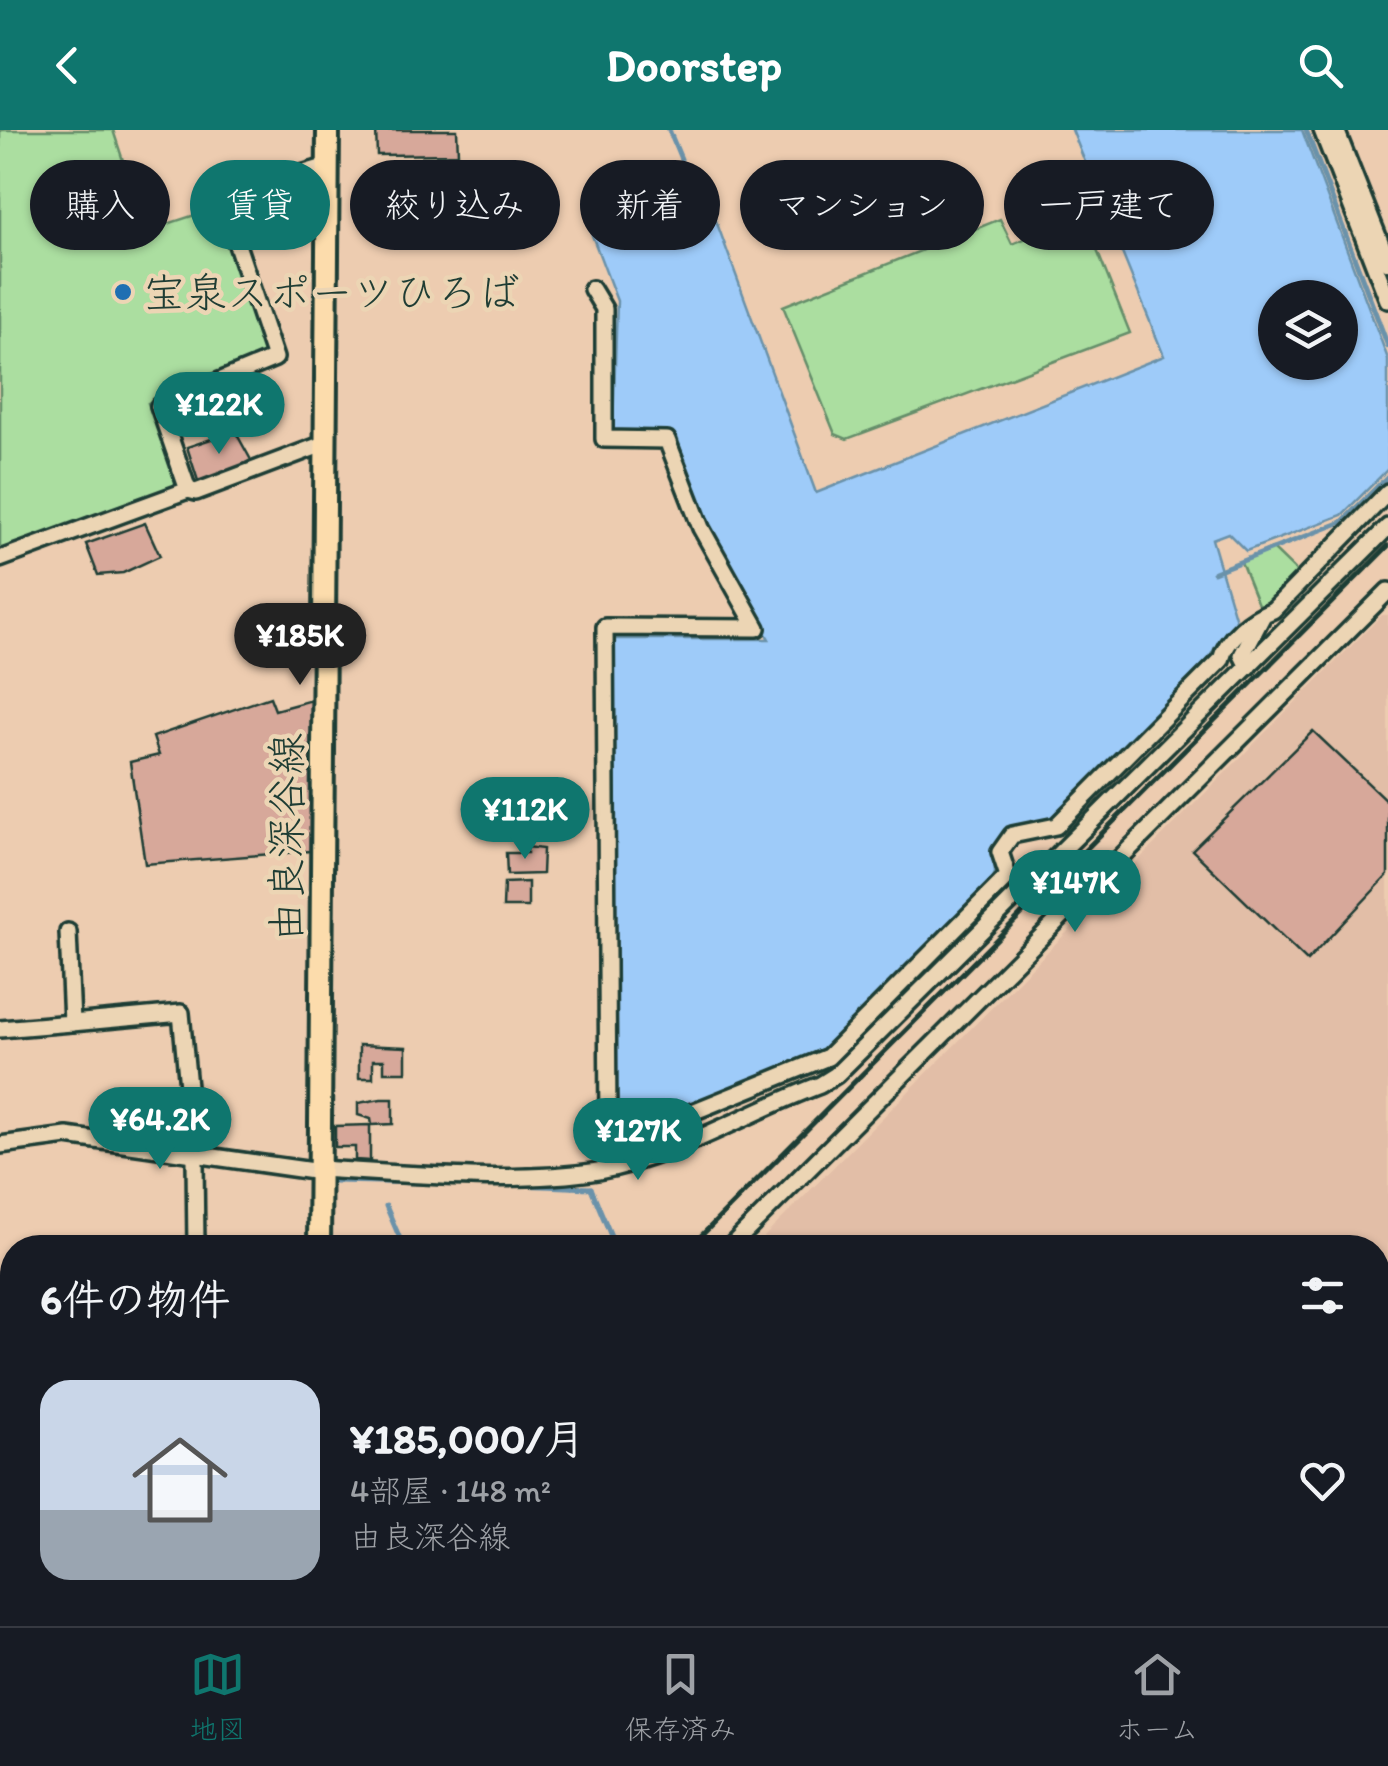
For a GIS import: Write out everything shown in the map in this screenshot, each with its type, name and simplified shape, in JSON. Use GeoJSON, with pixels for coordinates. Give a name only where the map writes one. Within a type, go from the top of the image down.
{"type":"FeatureCollection","features":[{"type":"Feature","properties":{"kind":"main road","name":"由良深谷線"},"geometry":{"type":"LineString","coordinates":[[328,130],[328,160]]}},
{"type":"Feature","properties":{"kind":"main road","name":"由良深谷線"},"geometry":{"type":"LineString","coordinates":[[319,1235],[319,446],[325,250]]}},
{"type":"Feature","properties":{"kind":"street"},"geometry":{"type":"LineString","coordinates":[[1322,130],[1388,300]]}},
{"type":"Feature","properties":{"kind":"street"},"geometry":{"type":"LineString","coordinates":[[1336,130],[1388,262]]}},
{"type":"Feature","properties":{"kind":"street"},"geometry":{"type":"LineString","coordinates":[[188,490],[160,406],[276,358],[239,250]]}},
{"type":"Feature","properties":{"kind":"street"},"geometry":{"type":"LineString","coordinates":[[592,290],[604,309],[604,439],[667,440],[701,528],[757,628],[604,627],[608,1128],[626,1139],[828,1057],[1008,876],[1000,852],[1012,835],[1056,826],[1221,660],[1224,648],[1273,610],[1388,492]]}},
{"type":"Feature","properties":{"kind":"street"},"geometry":{"type":"LineString","coordinates":[[0,560],[319,446]]}},
{"type":"Feature","properties":{"kind":"street"},"geometry":{"type":"LineString","coordinates":[[0,1145],[68,1136],[320,1171],[597,1171],[645,1158],[820,1085],[836,1074],[1388,527]]}},
{"type":"Feature","properties":{"kind":"street"},"geometry":{"type":"LineString","coordinates":[[742,1235],[1388,591]]}},
{"type":"Feature","properties":{"kind":"street"},"geometry":{"type":"LineString","coordinates":[[1248,667],[1242,655],[1264,614]]}},
{"type":"Feature","properties":{"kind":"street"},"geometry":{"type":"LineString","coordinates":[[68,932],[72,1023]]}},
{"type":"Feature","properties":{"kind":"street"},"geometry":{"type":"LineString","coordinates":[[0,1029],[181,1014],[194,1154],[196,1235]]}},
{"type":"Feature","properties":{"kind":"shaded area"},"geometry":{"type":"Polygon","coordinates":[[[1382,615],[1388,615],[1388,1235],[766,1235],[1382,615]]]}},
{"type":"Feature","properties":{"kind":"green space","name":"宝泉スポーツひろば"},"geometry":{"type":"Polygon","coordinates":[[[0,130],[113,130],[123,160],[30,160],[30,250],[170,250],[170,223],[190,217],[190,250],[230,250],[268,353],[264,360],[148,403],[177,479],[173,487],[0,551],[0,130]]]}},
{"type":"Feature","properties":{"kind":"green space"},"geometry":{"type":"Polygon","coordinates":[[[1000,219],[1004,250],[1097,250],[1130,333],[847,439],[835,434],[783,306],[923,250],[984,250],[984,225],[1000,219]]]}},
{"type":"Feature","properties":{"kind":"green space"},"geometry":{"type":"Polygon","coordinates":[[[1272,548],[1299,574],[1265,609],[1259,607],[1241,562],[1272,548]]]}},
{"type":"Feature","properties":{"kind":"water"},"geometry":{"type":"Polygon","coordinates":[[[1072,130],[1302,130],[1388,359],[1388,469],[1342,515],[1246,551],[1228,533],[1212,539],[1237,624],[1217,644],[1204,667],[1053,823],[1012,832],[994,857],[995,873],[987,891],[823,1054],[628,1135],[612,1126],[614,639],[769,639],[707,532],[677,437],[670,431],[613,431],[617,301],[598,250],[720,250],[720,231],[816,493],[1164,356],[1121,250],[1214,250],[1214,160],[1084,160],[1072,130]]]}},
{"type":"Feature","properties":{"kind":"building"},"geometry":{"type":"Polygon","coordinates":[[[376,130],[457,130],[458,154],[377,155],[376,130]]]}},
{"type":"Feature","properties":{"kind":"building"},"geometry":{"type":"Polygon","coordinates":[[[235,431],[251,460],[247,462],[250,468],[199,484],[187,447],[235,431]]]}},
{"type":"Feature","properties":{"kind":"building"},"geometry":{"type":"Polygon","coordinates":[[[145,523],[160,556],[123,573],[98,575],[86,544],[145,523]]]}},
{"type":"Feature","properties":{"kind":"building"},"geometry":{"type":"Polygon","coordinates":[[[270,697],[275,710],[312,700],[310,851],[145,864],[130,762],[159,755],[153,737],[270,697]]]}},
{"type":"Feature","properties":{"kind":"building"},"geometry":{"type":"Polygon","coordinates":[[[1313,731],[1388,802],[1388,875],[1307,961],[1192,850],[1313,731]]]}},
{"type":"Feature","properties":{"kind":"building"},"geometry":{"type":"Polygon","coordinates":[[[527,847],[543,849],[542,874],[507,875],[506,853],[527,853],[527,847]]]}},
{"type":"Feature","properties":{"kind":"building"},"geometry":{"type":"Polygon","coordinates":[[[528,882],[528,907],[503,907],[504,883],[528,882]]]}},
{"type":"Feature","properties":{"kind":"building"},"geometry":{"type":"Polygon","coordinates":[[[359,1045],[406,1047],[406,1072],[384,1072],[384,1060],[373,1060],[373,1078],[359,1078],[359,1045]]]}},
{"type":"Feature","properties":{"kind":"building"},"geometry":{"type":"Polygon","coordinates":[[[393,1099],[393,1124],[372,1125],[371,1119],[358,1115],[358,1103],[393,1099]]]}},
{"type":"Feature","properties":{"kind":"building"},"geometry":{"type":"Polygon","coordinates":[[[370,1125],[370,1161],[355,1160],[355,1147],[335,1147],[335,1126],[370,1125]]]}},
{"type":"Feature","properties":{"kind":"waterway"},"geometry":{"type":"LineString","coordinates":[[669,130],[681,159]]}},
{"type":"Feature","properties":{"kind":"waterway"},"geometry":{"type":"LineString","coordinates":[[1306,130],[1388,346]]}},
{"type":"Feature","properties":{"kind":"waterway"},"geometry":{"type":"LineString","coordinates":[[1214,572],[1342,522],[1388,476]]}},
{"type":"Feature","properties":{"kind":"waterway"},"geometry":{"type":"LineString","coordinates":[[334,1181],[426,1183]]}},
{"type":"Feature","properties":{"kind":"waterway"},"geometry":{"type":"LineString","coordinates":[[517,1185],[591,1188]]}},
{"type":"Feature","properties":{"kind":"waterway"},"geometry":{"type":"LineString","coordinates":[[591,1188],[611,1235]]}},
{"type":"Feature","properties":{"kind":"waterway"},"geometry":{"type":"LineString","coordinates":[[386,1206],[398,1235]]}},
{"type":"Feature","properties":{"kind":"railway"},"geometry":{"type":"LineString","coordinates":[[702,1235],[1388,546]]}},
{"type":"Feature","properties":{"kind":"place","name":"宝泉スポーツひろば"},"geometry":{"type":"Point","coordinates":[123,292]}}]}
